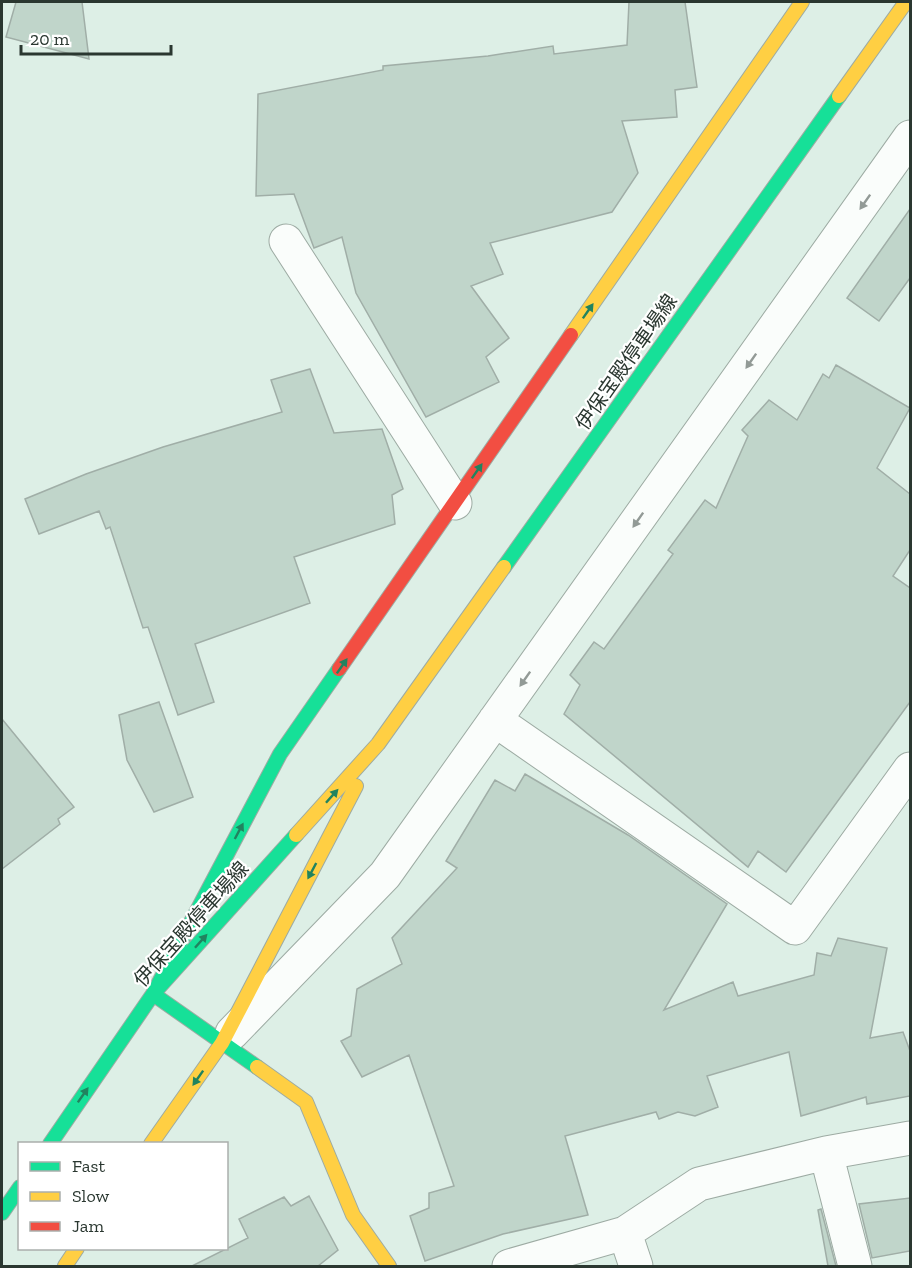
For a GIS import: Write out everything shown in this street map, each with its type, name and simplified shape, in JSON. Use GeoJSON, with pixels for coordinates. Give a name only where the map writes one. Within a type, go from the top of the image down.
{"type":"FeatureCollection","features":[{"type":"Feature","properties":{"kind":"main road"},"geometry":{"type":"LineString","coordinates":[[389,1266],[353,1215],[306,1102],[153,994],[280,754],[802,2]]}},
{"type":"Feature","properties":{"kind":"main road","name":"伊保宝殿停車場線"},"geometry":{"type":"LineString","coordinates":[[51,1142],[153,994],[378,744],[906,2]]}},
{"type":"Feature","properties":{"kind":"main road","name":"伊保宝殿停車場線"},"geometry":{"type":"LineString","coordinates":[[152,1142],[222,1043],[378,744]]}},
{"type":"Feature","properties":{"kind":"main road"},"geometry":{"type":"LineString","coordinates":[[2,1213],[18,1190]]}},
{"type":"Feature","properties":{"kind":"main road"},"geometry":{"type":"LineString","coordinates":[[65,1266],[76,1250]]}},
{"type":"Feature","properties":{"kind":"street"},"geometry":{"type":"LineString","coordinates":[[222,1043],[385,875],[495,720],[905,157]]}},
{"type":"Feature","properties":{"kind":"street"},"geometry":{"type":"LineString","coordinates":[[286,241],[455,503]]}},
{"type":"Feature","properties":{"kind":"street"},"geometry":{"type":"LineString","coordinates":[[495,720],[795,928],[910,769]]}},
{"type":"Feature","properties":{"kind":"street"},"geometry":{"type":"LineString","coordinates":[[509,1266],[625,1233],[699,1184],[826,1153],[910,1138]]}},
{"type":"Feature","properties":{"kind":"street"},"geometry":{"type":"LineString","coordinates":[[826,1153],[855,1266]]}},
{"type":"Feature","properties":{"kind":"street"},"geometry":{"type":"LineString","coordinates":[[625,1233],[636,1266]]}},
{"type":"Feature","properties":{"kind":"building"},"geometry":{"type":"Polygon","coordinates":[[[16,2],[82,2],[89,59],[6,37],[16,2]]]}},
{"type":"Feature","properties":{"kind":"building"},"geometry":{"type":"Polygon","coordinates":[[[629,2],[685,2],[697,87],[675,90],[677,117],[622,121],[638,173],[612,212],[490,243],[503,274],[471,286],[509,338],[486,357],[499,382],[426,417],[356,293],[342,237],[314,248],[294,194],[256,196],[258,94],[383,70],[383,66],[488,56],[553,46],[554,54],[627,45],[629,2]]]}},
{"type":"Feature","properties":{"kind":"building"},"geometry":{"type":"Polygon","coordinates":[[[910,209],[910,278],[879,321],[847,298],[910,209]]]}},
{"type":"Feature","properties":{"kind":"building"},"geometry":{"type":"Polygon","coordinates":[[[836,365],[910,408],[877,468],[910,494],[910,550],[893,576],[910,588],[910,702],[786,872],[758,851],[748,867],[564,714],[580,685],[570,675],[594,642],[604,649],[673,554],[668,550],[705,500],[716,508],[748,436],[742,430],[769,400],[797,420],[823,374],[829,378],[836,365]]]}},
{"type":"Feature","properties":{"kind":"building"},"geometry":{"type":"Polygon","coordinates":[[[310,369],[334,433],[382,429],[403,489],[392,495],[395,524],[294,557],[310,603],[195,644],[214,702],[178,715],[148,627],[143,628],[110,527],[106,529],[99,511],[39,534],[25,499],[86,474],[163,447],[282,412],[271,380],[310,369]]]}},
{"type":"Feature","properties":{"kind":"building"},"geometry":{"type":"Polygon","coordinates":[[[159,702],[193,797],[154,812],[127,760],[119,715],[159,702]]]}},
{"type":"Feature","properties":{"kind":"building"},"geometry":{"type":"Polygon","coordinates":[[[2,719],[74,807],[58,819],[60,824],[2,869],[2,719]]]}},
{"type":"Feature","properties":{"kind":"building"},"geometry":{"type":"Polygon","coordinates":[[[525,774],[628,835],[727,904],[664,1010],[733,982],[738,996],[814,975],[817,953],[831,956],[838,938],[887,948],[870,1038],[903,1032],[910,1051],[910,1096],[867,1104],[866,1097],[801,1116],[789,1052],[707,1076],[718,1107],[695,1116],[678,1112],[659,1119],[656,1112],[565,1136],[588,1215],[503,1234],[425,1261],[410,1216],[429,1208],[429,1193],[454,1186],[409,1055],[362,1077],[341,1041],[351,1036],[357,989],[402,964],[392,938],[457,868],[446,861],[495,780],[515,791],[525,774]]]}},
{"type":"Feature","properties":{"kind":"building"},"geometry":{"type":"Polygon","coordinates":[[[309,1196],[338,1250],[318,1266],[192,1266],[248,1238],[239,1219],[284,1197],[291,1206],[309,1196]]]}},
{"type":"Feature","properties":{"kind":"building"},"geometry":{"type":"Polygon","coordinates":[[[910,1198],[910,1251],[872,1258],[859,1204],[910,1198]]]}},
{"type":"Feature","properties":{"kind":"building"},"geometry":{"type":"Polygon","coordinates":[[[821,1209],[836,1266],[828,1266],[818,1210],[821,1209]]]}},
{"type":"Feature","properties":{"kind":"traffic: fast"},"geometry":{"type":"LineString","coordinates":[[504,567],[839,96]]}},
{"type":"Feature","properties":{"kind":"traffic: fast"},"geometry":{"type":"LineString","coordinates":[[257,1067],[153,994],[280,754],[339,669]]}},
{"type":"Feature","properties":{"kind":"traffic: fast"},"geometry":{"type":"LineString","coordinates":[[51,1142],[153,994],[296,835]]}},
{"type":"Feature","properties":{"kind":"traffic: fast"},"geometry":{"type":"LineString","coordinates":[[2,1213],[18,1190]]}},
{"type":"Feature","properties":{"kind":"traffic: slow"},"geometry":{"type":"LineString","coordinates":[[571,335],[802,2]]}},
{"type":"Feature","properties":{"kind":"traffic: slow"},"geometry":{"type":"LineString","coordinates":[[839,96],[906,2]]}},
{"type":"Feature","properties":{"kind":"traffic: slow"},"geometry":{"type":"LineString","coordinates":[[296,835],[378,744],[504,567]]}},
{"type":"Feature","properties":{"kind":"traffic: slow"},"geometry":{"type":"LineString","coordinates":[[152,1142],[222,1043],[356,786]]}},
{"type":"Feature","properties":{"kind":"traffic: slow"},"geometry":{"type":"LineString","coordinates":[[257,1067],[306,1102],[353,1215],[389,1266]]}},
{"type":"Feature","properties":{"kind":"traffic: slow"},"geometry":{"type":"LineString","coordinates":[[65,1266],[76,1250]]}},
{"type":"Feature","properties":{"kind":"traffic: jam"},"geometry":{"type":"LineString","coordinates":[[339,669],[571,335]]}}]}
